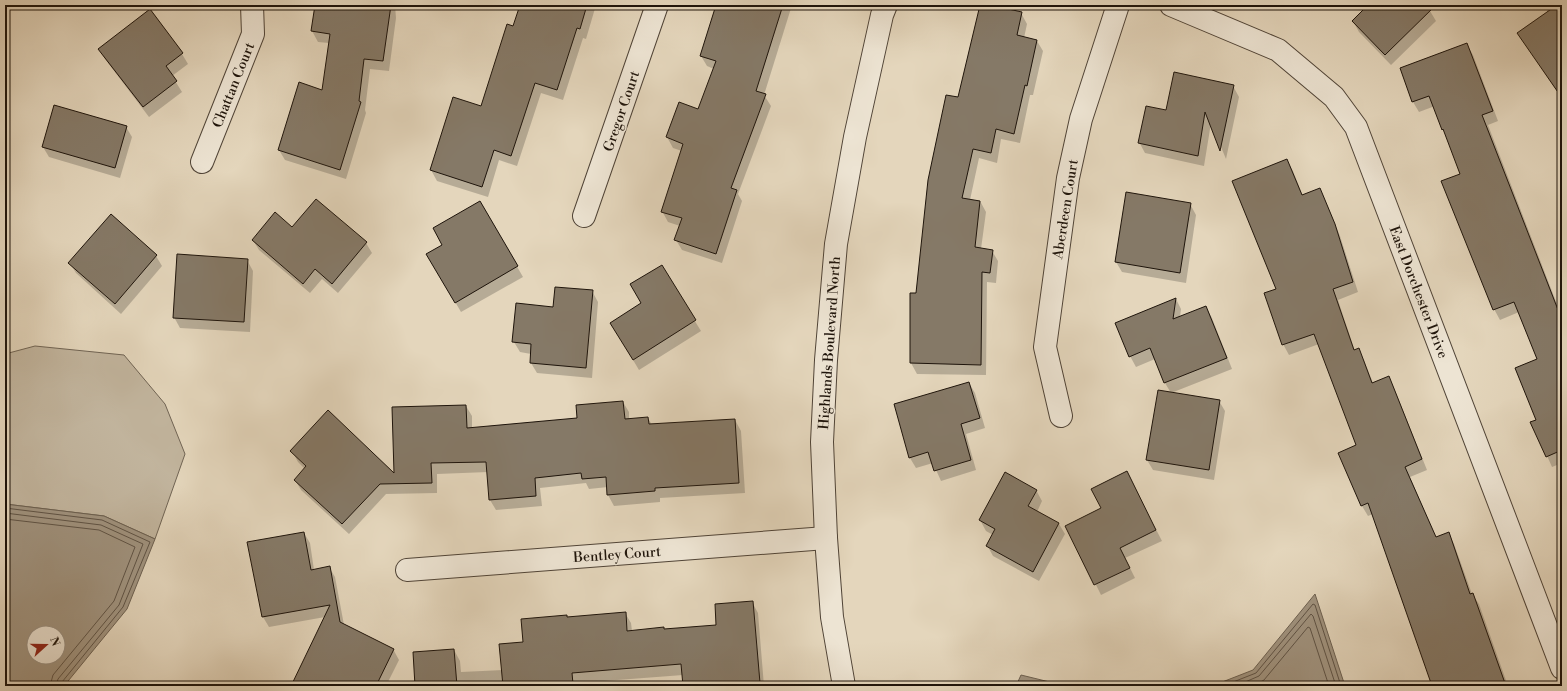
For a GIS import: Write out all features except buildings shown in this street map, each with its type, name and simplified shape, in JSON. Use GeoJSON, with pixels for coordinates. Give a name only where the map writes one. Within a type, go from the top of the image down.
{"type":"FeatureCollection","features":[{"type":"Feature","properties":{"kind":"street","name":"Chattan Court"},"geometry":{"type":"LineString","coordinates":[[202,162],[253,34],[252,5]]}},
{"type":"Feature","properties":{"kind":"street","name":"Gregor Court"},"geometry":{"type":"LineString","coordinates":[[584,216],[657,5]]}},
{"type":"Feature","properties":{"kind":"street","name":"Highlands Boulevard North"},"geometry":{"type":"LineString","coordinates":[[844,686],[832,616],[826,538],[822,442],[826,360],[836,244],[855,137],[882,15],[886,5]]}},
{"type":"Feature","properties":{"kind":"street","name":"Aberdeen Court"},"geometry":{"type":"LineString","coordinates":[[1061,416],[1045,347],[1070,171],[1081,119],[1118,5]]}},
{"type":"Feature","properties":{"kind":"street","name":"East Dorchester Drive"},"geometry":{"type":"LineString","coordinates":[[1171,5],[1278,50],[1334,98],[1356,127],[1562,668]]}},
{"type":"Feature","properties":{"kind":"street","name":"Bentley Court"},"geometry":{"type":"LineString","coordinates":[[407,570],[826,538]]}},
{"type":"Feature","properties":{"kind":"shaded area"},"geometry":{"type":"Polygon","coordinates":[[[35,346],[124,355],[165,404],[185,454],[155,539],[104,516],[5,504],[5,354],[35,346]]]}},
{"type":"Feature","properties":{"kind":"water"},"geometry":{"type":"Polygon","coordinates":[[[5,504],[104,516],[155,539],[127,609],[64,686],[5,686],[5,504]]]}},
{"type":"Feature","properties":{"kind":"water"},"geometry":{"type":"Polygon","coordinates":[[[1315,594],[1345,686],[1212,686],[1253,670],[1315,594]]]}},
{"type":"Feature","properties":{"kind":"water"},"geometry":{"type":"Polygon","coordinates":[[[1021,675],[1066,686],[1016,686],[1021,675]]]}}]}
